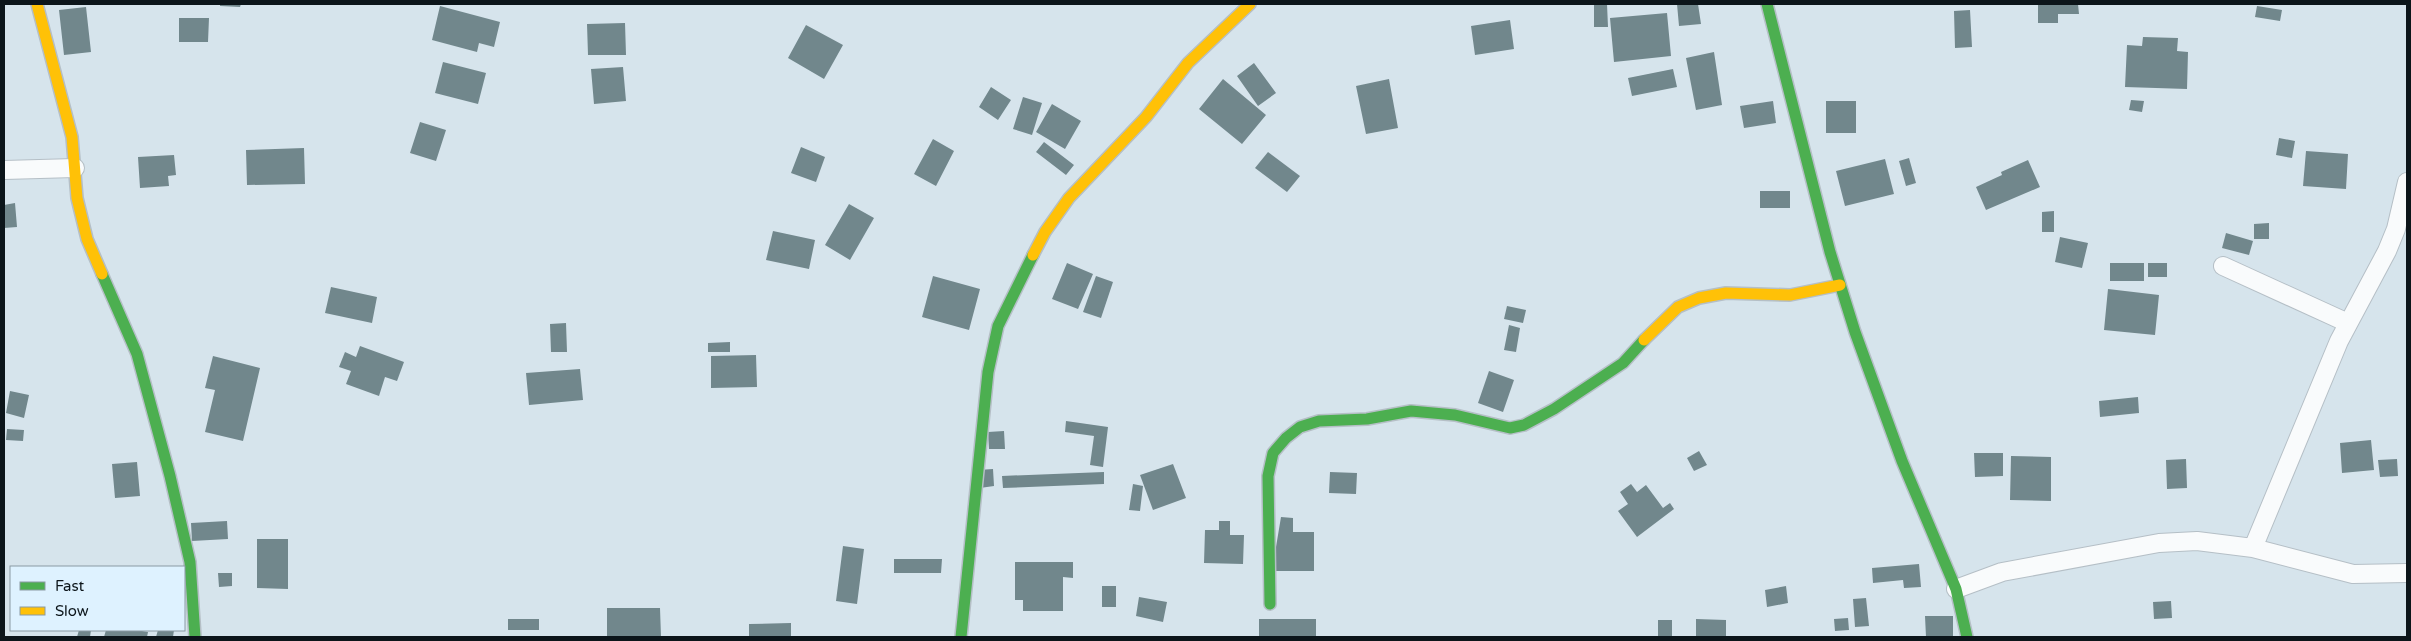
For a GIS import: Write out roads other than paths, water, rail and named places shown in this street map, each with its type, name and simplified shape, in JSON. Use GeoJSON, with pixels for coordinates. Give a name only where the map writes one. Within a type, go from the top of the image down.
{"type":"FeatureCollection","features":[{"type":"Feature","properties":{"kind":"street"},"geometry":{"type":"LineString","coordinates":[[37,4],[72,137],[77,198],[87,239],[136,354],[170,476],[190,562],[195,637]]}},
{"type":"Feature","properties":{"kind":"street"},"geometry":{"type":"LineString","coordinates":[[961,637],[988,372],[998,326],[1045,232],[1070,198],[1146,118],[1188,63],[1250,4]]}},
{"type":"Feature","properties":{"kind":"street"},"geometry":{"type":"LineString","coordinates":[[1767,4],[1797,126],[1840,285],[1902,461],[1956,588],[1967,637]]}},
{"type":"Feature","properties":{"kind":"street"},"geometry":{"type":"LineString","coordinates":[[4,170],[75,168]]}},
{"type":"Feature","properties":{"kind":"street"},"geometry":{"type":"LineString","coordinates":[[2253,548],[2339,341],[2387,251],[2396,228],[2407,182]]}},
{"type":"Feature","properties":{"kind":"street"},"geometry":{"type":"LineString","coordinates":[[2223,266],[2348,324]]}},
{"type":"Feature","properties":{"kind":"street"},"geometry":{"type":"LineString","coordinates":[[1270,604],[1268,476],[1273,453],[1300,426],[1319,421],[1367,419],[1411,411],[1455,416],[1510,428],[1524,425],[1554,409],[1623,363],[1651,332],[1678,307],[1699,298],[1726,293],[1790,295],[1840,285]]}},
{"type":"Feature","properties":{"kind":"street"},"geometry":{"type":"LineString","coordinates":[[1956,588],[2002,572],[2159,543],[2197,541],[2253,548],[2353,574],[2407,573]]}}]}
